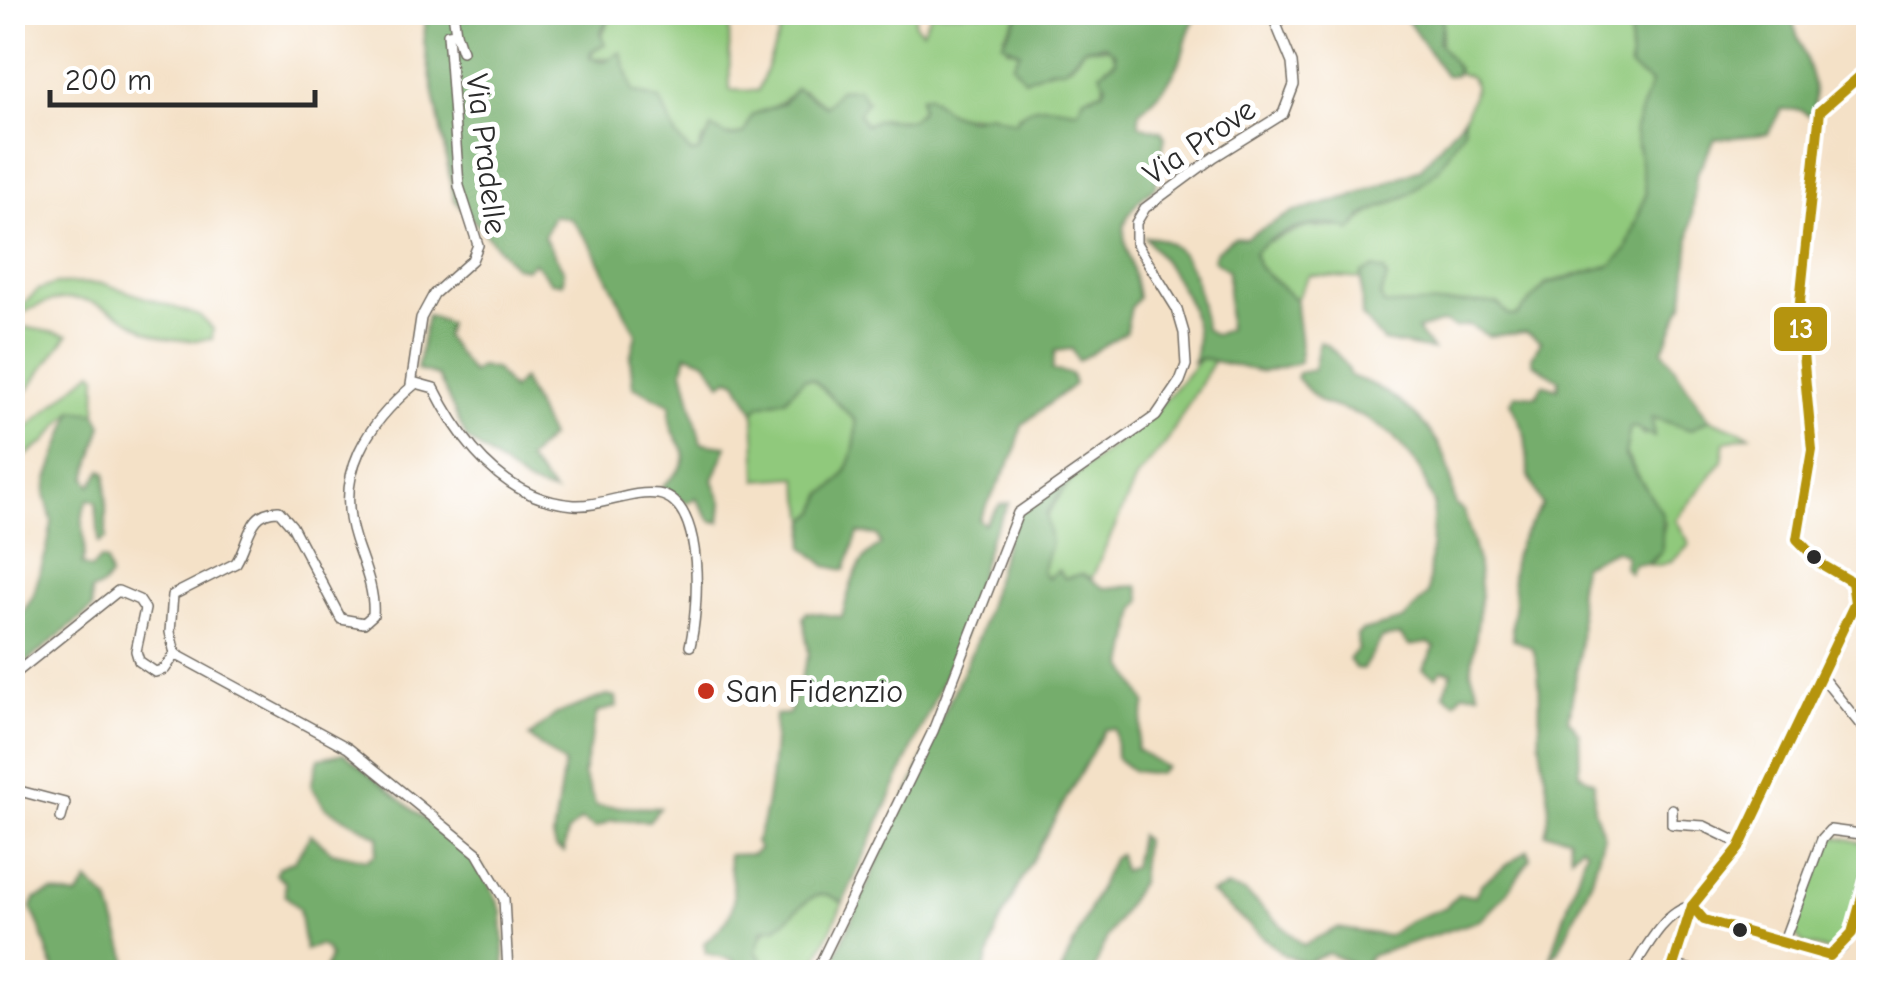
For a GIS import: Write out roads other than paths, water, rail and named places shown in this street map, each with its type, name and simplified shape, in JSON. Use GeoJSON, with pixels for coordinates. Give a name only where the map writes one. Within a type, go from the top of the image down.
{"type":"FeatureCollection","features":[{"type":"Feature","properties":{"kind":"street","name":"Via Pradelle"},"geometry":{"type":"LineString","coordinates":[[453,12],[462,50]]}},
{"type":"Feature","properties":{"kind":"street","name":"Via Prove"},"geometry":{"type":"LineString","coordinates":[[816,972],[933,731],[1018,512],[1156,416],[1180,381],[1186,365],[1177,309],[1136,242],[1136,223],[1145,208],[1214,157],[1283,114],[1294,86],[1292,62],[1271,12]]}},
{"type":"Feature","properties":{"kind":"street","name":"Via Pradelle"},"geometry":{"type":"LineString","coordinates":[[410,388],[421,318],[434,294],[456,277],[478,245],[460,186],[447,48],[448,34],[456,33]]}},
{"type":"Feature","properties":{"kind":"street"},"geometry":{"type":"LineString","coordinates":[[1699,972],[1672,969],[1692,906],[1741,844],[1822,676],[1854,604],[1859,581],[1820,564],[1797,540],[1812,450],[1800,311],[1820,111],[1868,69]]}},
{"type":"Feature","properties":{"kind":"street"},"geometry":{"type":"LineString","coordinates":[[12,676],[118,591],[139,600],[145,609],[136,651],[144,668],[155,672],[165,668],[175,654],[170,632],[173,595],[236,563],[256,518],[266,511],[279,511],[292,526],[341,619],[364,622],[373,615],[374,599],[353,533],[347,486],[361,442],[410,388],[422,382],[434,388],[470,448],[527,491],[575,505],[659,494],[672,501],[683,515],[693,548],[698,608],[690,646]]}},
{"type":"Feature","properties":{"kind":"street"},"geometry":{"type":"LineString","coordinates":[[175,654],[348,748],[477,853],[504,899],[508,972]]}},
{"type":"Feature","properties":{"kind":"street"},"geometry":{"type":"LineString","coordinates":[[1822,676],[1868,734]]}},
{"type":"Feature","properties":{"kind":"street"},"geometry":{"type":"LineString","coordinates":[[12,789],[64,803],[61,818]]}},
{"type":"Feature","properties":{"kind":"street"},"geometry":{"type":"LineString","coordinates":[[1672,809],[1672,824],[1704,826],[1741,844]]}},
{"type":"Feature","properties":{"kind":"street"},"geometry":{"type":"LineString","coordinates":[[1783,943],[1822,839],[1830,830],[1868,835]]}},
{"type":"Feature","properties":{"kind":"street"},"geometry":{"type":"LineString","coordinates":[[1692,906],[1704,920],[1830,956],[1843,951],[1868,876]]}},
{"type":"Feature","properties":{"kind":"street"},"geometry":{"type":"LineString","coordinates":[[1631,972],[1680,908],[1692,906]]}},
{"type":"Feature","properties":{"kind":"place","name":"San Fidenzio"},"geometry":{"type":"Point","coordinates":[706,691]}}]}
